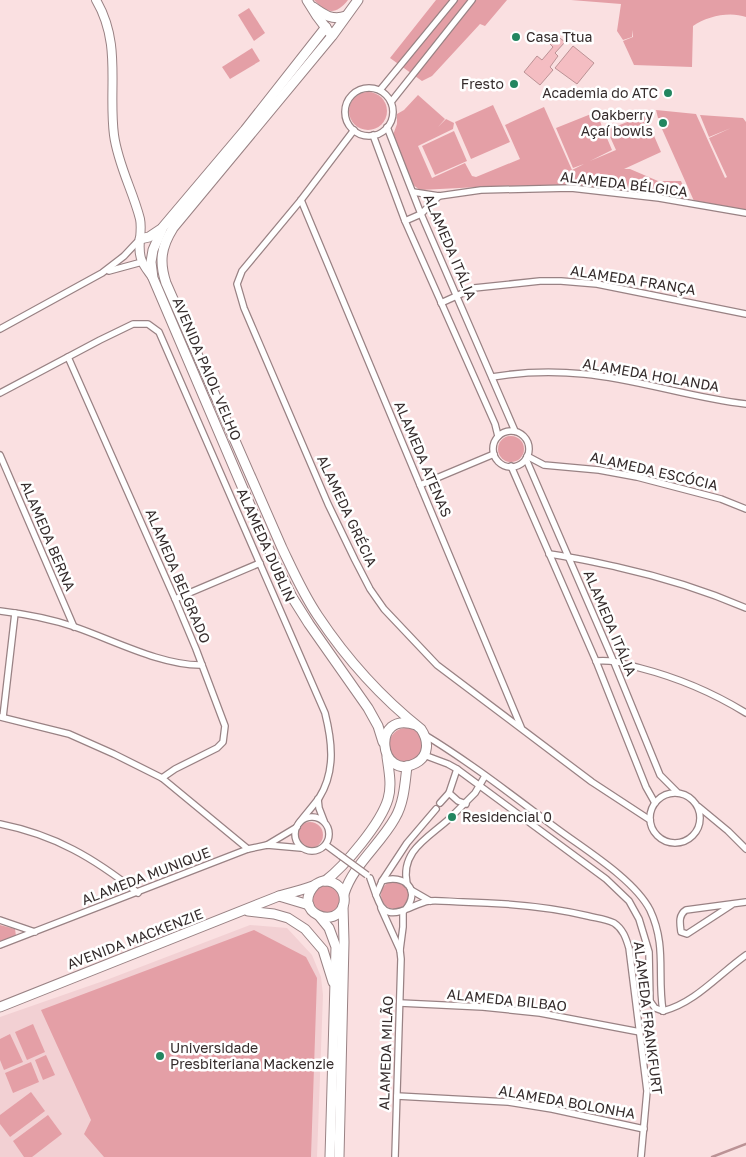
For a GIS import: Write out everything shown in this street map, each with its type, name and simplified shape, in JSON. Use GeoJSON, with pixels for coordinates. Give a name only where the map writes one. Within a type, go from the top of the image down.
{"type":"FeatureCollection","features":[{"type":"Feature","properties":{"kind":"main road","name":"AVENIDA PAIOL VELHO"},"geometry":{"type":"LineString","coordinates":[[358,0],[332,36],[173,228],[166,239],[161,261],[166,283],[302,590],[318,616],[351,659],[385,697],[425,735]]}},
{"type":"Feature","properties":{"kind":"main road"},"geometry":{"type":"LineString","coordinates":[[309,3],[329,18],[346,16]]}},
{"type":"Feature","properties":{"kind":"main road"},"geometry":{"type":"LineString","coordinates":[[309,3],[332,36]]}},
{"type":"Feature","properties":{"kind":"main road","name":"AVENIDA PAIOL VELHO"},"geometry":{"type":"LineString","coordinates":[[315,885],[325,881],[340,868],[370,831],[384,810],[390,787],[384,742],[368,708],[309,624],[288,590],[153,278],[151,262],[153,250],[163,227],[245,130],[326,27]]}},
{"type":"Feature","properties":{"kind":"main road"},"geometry":{"type":"LineString","coordinates":[[140,239],[154,234],[163,227]]}},
{"type":"Feature","properties":{"kind":"main road"},"geometry":{"type":"LineString","coordinates":[[384,742],[390,729],[396,725],[402,723],[416,725]]}},
{"type":"Feature","properties":{"kind":"main road"},"geometry":{"type":"LineString","coordinates":[[387,757],[400,766],[414,764],[424,755],[427,742],[425,735]]}},
{"type":"Feature","properties":{"kind":"main road"},"geometry":{"type":"LineString","coordinates":[[338,1157],[344,972],[344,894],[348,882],[396,816],[401,805],[407,766]]}},
{"type":"Feature","properties":{"kind":"main road"},"geometry":{"type":"LineString","coordinates":[[325,881],[337,884],[344,894]]}},
{"type":"Feature","properties":{"kind":"main road"},"geometry":{"type":"LineString","coordinates":[[315,885],[308,894],[309,905],[329,928],[336,947],[330,1157]]}},
{"type":"Feature","properties":{"kind":"main road","name":"AVENIDA MACKENZIE"},"geometry":{"type":"LineString","coordinates":[[0,1007],[246,911],[279,896],[315,885]]}},
{"type":"Feature","properties":{"kind":"main road"},"geometry":{"type":"LineString","coordinates":[[279,896],[309,905]]}},
{"type":"Feature","properties":{"kind":"main road"},"geometry":{"type":"LineString","coordinates":[[320,917],[326,918],[336,915],[343,905]]}},
{"type":"Feature","properties":{"kind":"main road"},"geometry":{"type":"LineString","coordinates":[[246,911],[274,914],[288,918],[305,929],[323,950],[334,986]]}},
{"type":"Feature","properties":{"kind":"street"},"geometry":{"type":"LineString","coordinates":[[96,0],[104,15],[112,44],[114,135],[125,178],[140,218],[142,262],[153,278]]}},
{"type":"Feature","properties":{"kind":"street"},"geometry":{"type":"LineString","coordinates":[[380,90],[454,0]]}},
{"type":"Feature","properties":{"kind":"street"},"geometry":{"type":"LineString","coordinates":[[391,102],[472,0]]}},
{"type":"Feature","properties":{"kind":"street"},"geometry":{"type":"LineString","coordinates":[[367,88],[380,90],[391,102],[393,112],[387,127],[381,132],[366,136],[349,126],[345,114],[347,101],[355,92],[367,88]]}},
{"type":"Feature","properties":{"kind":"street","name":"ALAMEDA ITÁLIA"},"geometry":{"type":"LineString","coordinates":[[387,127],[421,214],[515,431]]}},
{"type":"Feature","properties":{"kind":"street","name":"ALAMEDA GRÉCIA"},"geometry":{"type":"LineString","coordinates":[[354,130],[300,200],[247,263],[238,277],[239,292],[248,316],[328,504],[370,589],[384,609],[437,665],[592,782],[650,820]]}},
{"type":"Feature","properties":{"kind":"street"},"geometry":{"type":"LineString","coordinates":[[373,135],[405,221],[495,424],[498,436],[494,445],[494,454],[500,463],[510,466],[522,463],[529,447],[526,438],[515,431],[506,432],[498,436]]}},
{"type":"Feature","properties":{"kind":"street","name":"ALAMEDA BÉLGICA"},"geometry":{"type":"LineString","coordinates":[[413,192],[439,196],[481,190],[571,188],[658,198],[746,213]]}},
{"type":"Feature","properties":{"kind":"street"},"geometry":{"type":"LineString","coordinates":[[405,221],[421,214],[439,196]]}},
{"type":"Feature","properties":{"kind":"street","name":"ALAMEDA ATENAS"},"geometry":{"type":"LineString","coordinates":[[300,200],[522,729]]}},
{"type":"Feature","properties":{"kind":"street"},"geometry":{"type":"LineString","coordinates":[[0,329],[102,273],[117,262],[140,239]]}},
{"type":"Feature","properties":{"kind":"street"},"geometry":{"type":"LineString","coordinates":[[102,273],[142,262]]}},
{"type":"Feature","properties":{"kind":"street","name":"ALAMEDA FRANÇA"},"geometry":{"type":"LineString","coordinates":[[440,302],[474,288],[540,281],[561,281],[617,288],[746,314]]}},
{"type":"Feature","properties":{"kind":"street","name":"ALAMEDA DUBLIN"},"geometry":{"type":"LineString","coordinates":[[68,357],[133,324],[148,324],[154,327],[162,336],[325,713],[331,736],[329,776],[318,799],[298,824]]}},
{"type":"Feature","properties":{"kind":"street"},"geometry":{"type":"LineString","coordinates":[[0,393],[68,357]]}},
{"type":"Feature","properties":{"kind":"street","name":"ALAMEDA BELGRADO"},"geometry":{"type":"LineString","coordinates":[[68,357],[175,599],[225,726],[223,742],[210,752],[186,763],[162,778]]}},
{"type":"Feature","properties":{"kind":"street","name":"ALAMEDA HOLANDA"},"geometry":{"type":"LineString","coordinates":[[492,378],[539,373],[583,374],[719,401],[746,404]]}},
{"type":"Feature","properties":{"kind":"street"},"geometry":{"type":"LineString","coordinates":[[420,485],[494,454]]}},
{"type":"Feature","properties":{"kind":"street","name":"ALAMEDA BERNA"},"geometry":{"type":"LineString","coordinates":[[0,455],[74,627]]}},
{"type":"Feature","properties":{"kind":"street","name":"ALAMEDA ITÁLIA"},"geometry":{"type":"LineString","coordinates":[[526,457],[660,775],[669,786],[678,792]]}},
{"type":"Feature","properties":{"kind":"street","name":"ALAMEDA ESCÓCIA"},"geometry":{"type":"LineString","coordinates":[[526,457],[544,465],[599,470],[646,480],[721,499],[746,509]]}},
{"type":"Feature","properties":{"kind":"street","name":"ALAMEDA ITÁLIA"},"geometry":{"type":"LineString","coordinates":[[510,466],[596,661],[646,787],[655,802]]}},
{"type":"Feature","properties":{"kind":"street"},"geometry":{"type":"LineString","coordinates":[[549,554],[569,556],[665,578],[746,608]]}},
{"type":"Feature","properties":{"kind":"street"},"geometry":{"type":"LineString","coordinates":[[175,599],[260,563]]}},
{"type":"Feature","properties":{"kind":"street"},"geometry":{"type":"LineString","coordinates":[[0,611],[48,619],[174,663],[202,665]]}},
{"type":"Feature","properties":{"kind":"street"},"geometry":{"type":"LineString","coordinates":[[15,613],[2,717],[69,734],[162,778],[248,849]]}},
{"type":"Feature","properties":{"kind":"street"},"geometry":{"type":"LineString","coordinates":[[596,661],[613,660],[669,676],[722,698],[746,713]]}},
{"type":"Feature","properties":{"kind":"street"},"geometry":{"type":"LineString","coordinates":[[425,735],[485,776],[626,882],[644,901],[656,928],[660,943],[662,964],[660,987],[663,1011]]}},
{"type":"Feature","properties":{"kind":"street"},"geometry":{"type":"LineString","coordinates":[[424,755],[457,769],[606,879],[629,901],[639,919],[649,952],[650,1001],[655,1008],[663,1011],[679,1006],[746,955]]}},
{"type":"Feature","properties":{"kind":"street"},"geometry":{"type":"LineString","coordinates":[[440,803],[449,793],[457,769]]}},
{"type":"Feature","properties":{"kind":"street"},"geometry":{"type":"LineString","coordinates":[[454,814],[466,804],[485,776]]}},
{"type":"Feature","properties":{"kind":"street"},"geometry":{"type":"LineString","coordinates":[[699,807],[701,815],[698,831],[686,842],[670,843],[656,835],[650,820],[655,802],[665,795],[678,792],[689,796],[746,849]]}},
{"type":"Feature","properties":{"kind":"street"},"geometry":{"type":"LineString","coordinates":[[449,793],[455,799],[466,804]]}},
{"type":"Feature","properties":{"kind":"street"},"geometry":{"type":"LineString","coordinates":[[318,799],[319,808],[326,824],[330,836],[326,845],[317,851],[306,851],[301,848],[295,836],[298,824],[310,817],[321,820],[326,824]]}},
{"type":"Feature","properties":{"kind":"street"},"geometry":{"type":"LineString","coordinates":[[376,895],[381,882],[407,843],[436,809]]}},
{"type":"Feature","properties":{"kind":"street"},"geometry":{"type":"LineString","coordinates":[[407,884],[405,868],[412,853],[449,819]]}},
{"type":"Feature","properties":{"kind":"street"},"geometry":{"type":"LineString","coordinates":[[0,824],[15,827],[66,845],[108,869],[138,893]]}},
{"type":"Feature","properties":{"kind":"street","name":"ALAMEDA MUNIQUE"},"geometry":{"type":"LineString","coordinates":[[267,845],[298,824]]}},
{"type":"Feature","properties":{"kind":"street","name":"ALAMEDA MUNIQUE"},"geometry":{"type":"LineString","coordinates":[[0,945],[248,849],[267,845],[301,848]]}},
{"type":"Feature","properties":{"kind":"street"},"geometry":{"type":"LineString","coordinates":[[326,845],[368,877],[381,882],[398,878],[407,884],[411,890],[411,900],[404,911],[390,912],[380,906],[368,877]]}},
{"type":"Feature","properties":{"kind":"street","name":"ALAMEDA FRANKFURT"},"geometry":{"type":"LineString","coordinates":[[411,890],[430,901]]}},
{"type":"Feature","properties":{"kind":"street","name":"ALAMEDA FRANKFURT"},"geometry":{"type":"LineString","coordinates":[[404,911],[417,904],[430,901],[495,903],[561,909],[614,923],[623,933],[626,940],[647,1091],[641,1157]]}},
{"type":"Feature","properties":{"kind":"street"},"geometry":{"type":"LineString","coordinates":[[733,904],[687,934],[681,932],[680,916],[686,910],[746,902]]}},
{"type":"Feature","properties":{"kind":"street","name":"ALAMEDA MILÃO"},"geometry":{"type":"LineString","coordinates":[[380,906],[400,950]]}},
{"type":"Feature","properties":{"kind":"street","name":"ALAMEDA MILÃO"},"geometry":{"type":"LineString","coordinates":[[395,1157],[400,950],[404,911]]}},
{"type":"Feature","properties":{"kind":"street"},"geometry":{"type":"LineString","coordinates":[[0,920],[35,932]]}},
{"type":"Feature","properties":{"kind":"street","name":"ALAMEDA BILBAO"},"geometry":{"type":"LineString","coordinates":[[400,1003],[483,1007],[540,1013],[640,1032]]}},
{"type":"Feature","properties":{"kind":"street","name":"ALAMEDA BOLONHA"},"geometry":{"type":"LineString","coordinates":[[397,1096],[508,1102],[644,1128]]}},
{"type":"Feature","properties":{"kind":"shaded area"},"geometry":{"type":"Polygon","coordinates":[[[314,0],[348,0],[339,9],[331,11],[323,8],[314,0]]]}},
{"type":"Feature","properties":{"kind":"shaded area"},"geometry":{"type":"Polygon","coordinates":[[[436,0],[507,0],[485,26],[480,24],[432,76],[422,81],[390,58],[436,0]]]}},
{"type":"Feature","properties":{"kind":"shaded area"},"geometry":{"type":"Polygon","coordinates":[[[571,0],[746,0],[746,17],[733,14],[719,16],[699,22],[693,26],[692,67],[634,65],[623,41],[633,37],[633,30],[632,37],[623,40],[617,31],[621,4],[571,0]]]}},
{"type":"Feature","properties":{"kind":"shaded area"},"geometry":{"type":"Polygon","coordinates":[[[249,8],[265,33],[254,41],[238,15],[249,8]]]}},
{"type":"Feature","properties":{"kind":"shaded area"},"geometry":{"type":"Polygon","coordinates":[[[556,35],[565,42],[555,53],[558,56],[550,67],[553,70],[540,85],[524,72],[537,56],[542,60],[553,47],[549,43],[556,35]]]}},
{"type":"Feature","properties":{"kind":"shaded area"},"geometry":{"type":"Polygon","coordinates":[[[573,46],[594,63],[577,84],[555,68],[573,46]]]}},
{"type":"Feature","properties":{"kind":"shaded area"},"geometry":{"type":"Polygon","coordinates":[[[252,48],[260,61],[230,79],[222,67],[252,48]]]}},
{"type":"Feature","properties":{"kind":"shaded area"},"geometry":{"type":"Polygon","coordinates":[[[368,92],[382,97],[387,111],[382,125],[368,130],[354,125],[349,111],[354,97],[368,92]]]}},
{"type":"Feature","properties":{"kind":"shaded area"},"geometry":{"type":"Polygon","coordinates":[[[418,95],[445,119],[438,127],[446,119],[454,123],[453,129],[418,146],[432,178],[465,163],[472,176],[476,177],[520,159],[505,125],[544,107],[572,170],[584,164],[573,168],[556,128],[596,112],[612,150],[590,161],[616,150],[607,130],[645,115],[661,152],[624,169],[630,169],[658,181],[681,181],[689,200],[578,185],[420,190],[413,185],[393,135],[397,124],[397,114],[404,110],[418,95]]]}},
{"type":"Feature","properties":{"kind":"shaded area"},"geometry":{"type":"Polygon","coordinates":[[[493,105],[510,142],[471,159],[455,122],[493,105]]]}},
{"type":"Feature","properties":{"kind":"shaded area"},"geometry":{"type":"Polygon","coordinates":[[[656,110],[696,114],[725,178],[727,177],[709,138],[731,128],[709,137],[700,115],[743,118],[746,122],[746,211],[694,201],[662,129],[668,127],[664,118],[658,118],[656,110]]]}},
{"type":"Feature","properties":{"kind":"shaded area"},"geometry":{"type":"Polygon","coordinates":[[[454,131],[467,161],[435,175],[422,146],[454,131]]]}},
{"type":"Feature","properties":{"kind":"shaded area"},"geometry":{"type":"Polygon","coordinates":[[[511,436],[520,440],[524,449],[520,458],[511,462],[502,458],[498,449],[502,440],[511,436]]]}},
{"type":"Feature","properties":{"kind":"shaded area"},"geometry":{"type":"Polygon","coordinates":[[[406,728],[413,729],[418,733],[422,738],[422,752],[418,757],[413,761],[406,762],[399,761],[394,757],[390,752],[389,745],[390,738],[394,733],[399,729],[406,728]]]}},
{"type":"Feature","properties":{"kind":"shaded area"},"geometry":{"type":"Polygon","coordinates":[[[310,822],[319,826],[323,835],[319,844],[310,848],[301,844],[297,835],[301,826],[310,822]]]}},
{"type":"Feature","properties":{"kind":"shaded area"},"geometry":{"type":"Polygon","coordinates":[[[395,881],[405,885],[409,895],[405,905],[395,909],[385,905],[381,895],[385,885],[395,881]]]}},
{"type":"Feature","properties":{"kind":"shaded area"},"geometry":{"type":"Polygon","coordinates":[[[326,884],[332,885],[340,893],[340,905],[332,913],[326,914],[320,913],[312,905],[311,899],[312,893],[320,885],[326,884]]]}},
{"type":"Feature","properties":{"kind":"shaded area"},"geometry":{"type":"Polygon","coordinates":[[[0,925],[15,929],[16,936],[0,942],[0,925]]]}},
{"type":"Feature","properties":{"kind":"shaded area","name":"Universidade Presbiteriana Mackenzie"},"geometry":{"type":"Polygon","coordinates":[[[250,925],[287,928],[312,955],[321,977],[323,995],[317,1157],[0,1157],[0,1017],[109,979],[250,925]]]}},
{"type":"Feature","properties":{"kind":"shaded area","name":"Universidade Presbiteriana Mackenzie"},"geometry":{"type":"Polygon","coordinates":[[[254,930],[306,957],[317,978],[311,1157],[104,1157],[84,1134],[91,1120],[41,1010],[254,930]]]}},
{"type":"Feature","properties":{"kind":"shaded area"},"geometry":{"type":"Polygon","coordinates":[[[33,1024],[45,1052],[27,1060],[15,1032],[33,1024]]]}},
{"type":"Feature","properties":{"kind":"shaded area"},"geometry":{"type":"Polygon","coordinates":[[[10,1034],[23,1062],[4,1070],[0,1060],[0,1039],[10,1034]]]}},
{"type":"Feature","properties":{"kind":"shaded area"},"geometry":{"type":"Polygon","coordinates":[[[46,1055],[55,1075],[43,1080],[35,1060],[46,1055]]]}},
{"type":"Feature","properties":{"kind":"shaded area"},"geometry":{"type":"Polygon","coordinates":[[[31,1062],[39,1082],[13,1093],[5,1073],[31,1062]]]}},
{"type":"Feature","properties":{"kind":"shaded area"},"geometry":{"type":"Polygon","coordinates":[[[31,1092],[45,1111],[10,1137],[0,1124],[0,1115],[31,1092]]]}},
{"type":"Feature","properties":{"kind":"shaded area"},"geometry":{"type":"Polygon","coordinates":[[[48,1115],[62,1134],[32,1157],[24,1157],[13,1141],[48,1115]]]}},
{"type":"Feature","properties":{"kind":"waterway"},"geometry":{"type":"LineString","coordinates":[[712,1157],[746,1144]]}},
{"type":"Feature","properties":{"kind":"place","name":"Casa Ttua"},"geometry":{"type":"Point","coordinates":[516,37]}},
{"type":"Feature","properties":{"kind":"place","name":"Fresto"},"geometry":{"type":"Point","coordinates":[514,84]}},
{"type":"Feature","properties":{"kind":"place","name":"Academia do ATC"},"geometry":{"type":"Point","coordinates":[668,93]}},
{"type":"Feature","properties":{"kind":"place","name":"Oakberry Açaí bowls"},"geometry":{"type":"Point","coordinates":[663,123]}},
{"type":"Feature","properties":{"kind":"place","name":"Residencial 0"},"geometry":{"type":"Point","coordinates":[452,817]}},
{"type":"Feature","properties":{"kind":"place","name":"Universidade Presbiteriana Mackenzie"},"geometry":{"type":"Point","coordinates":[160,1056]}}]}
